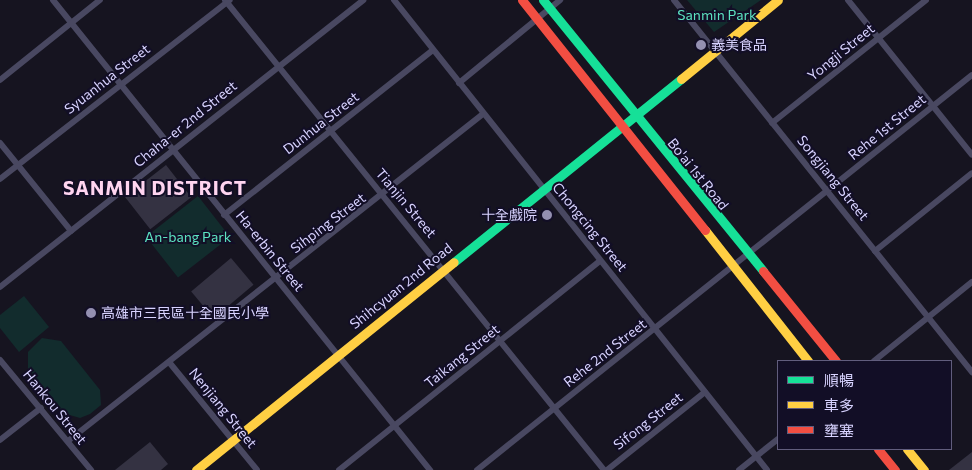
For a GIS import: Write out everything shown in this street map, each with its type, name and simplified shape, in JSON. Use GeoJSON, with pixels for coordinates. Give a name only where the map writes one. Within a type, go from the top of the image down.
{"type":"FeatureCollection","features":[{"type":"Feature","properties":{"kind":"main road","name":"Bo'ai 1st Road"},"geometry":{"type":"LineString","coordinates":[[522,0],[807,360]]}},
{"type":"Feature","properties":{"kind":"main road","name":"Bo'ai 1st Road"},"geometry":{"type":"LineString","coordinates":[[543,0],[633,115],[835,360]]}},
{"type":"Feature","properties":{"kind":"main road","name":"Shihcyuan 2nd Road"},"geometry":{"type":"LineString","coordinates":[[196,470],[544,190],[714,49],[778,0]]}},
{"type":"Feature","properties":{"kind":"main road"},"geometry":{"type":"LineString","coordinates":[[879,450],[895,470]]}},
{"type":"Feature","properties":{"kind":"main road"},"geometry":{"type":"LineString","coordinates":[[908,450],[924,470]]}},
{"type":"Feature","properties":{"kind":"street","name":"Ha-erbin Street"},"geometry":{"type":"LineString","coordinates":[[53,0],[430,470]]}},
{"type":"Feature","properties":{"kind":"street"},"geometry":{"type":"LineString","coordinates":[[0,80],[100,0]]}},
{"type":"Feature","properties":{"kind":"street","name":"Chaha-er 2nd Street"},"geometry":{"type":"LineString","coordinates":[[0,287],[276,66],[363,0]]}},
{"type":"Feature","properties":{"kind":"street","name":"Chongcing Street"},"geometry":{"type":"LineString","coordinates":[[394,0],[767,470]]}},
{"type":"Feature","properties":{"kind":"street"},"geometry":{"type":"LineString","coordinates":[[458,83],[560,0]]}},
{"type":"Feature","properties":{"kind":"street","name":"Songjiang Street"},"geometry":{"type":"LineString","coordinates":[[674,0],[972,372]]}},
{"type":"Feature","properties":{"kind":"street"},"geometry":{"type":"LineString","coordinates":[[848,0],[972,155]]}},
{"type":"Feature","properties":{"kind":"street","name":"Yongji Street"},"geometry":{"type":"LineString","coordinates":[[772,123],[926,0]]}},
{"type":"Feature","properties":{"kind":"street","name":"Tianjin Street"},"geometry":{"type":"LineString","coordinates":[[228,1],[276,66],[444,269],[605,470]]}},
{"type":"Feature","properties":{"kind":"street","name":"Syuanhua Street"},"geometry":{"type":"LineString","coordinates":[[0,179],[228,1]]}},
{"type":"Feature","properties":{"kind":"street","name":"Dunhua Street"},"geometry":{"type":"LineString","coordinates":[[224,215],[433,50]]}},
{"type":"Feature","properties":{"kind":"street","name":"Rehe 1st Street"},"geometry":{"type":"LineString","coordinates":[[747,254],[972,75]]}},
{"type":"Feature","properties":{"kind":"street","name":"Sihping Street"},"geometry":{"type":"LineString","coordinates":[[68,441],[275,278],[383,197],[483,114]]}},
{"type":"Feature","properties":{"kind":"street"},"geometry":{"type":"LineString","coordinates":[[0,142],[71,231]]}},
{"type":"Feature","properties":{"kind":"street"},"geometry":{"type":"LineString","coordinates":[[875,251],[972,173]]}},
{"type":"Feature","properties":{"kind":"street","name":"Rehe 2nd Street"},"geometry":{"type":"LineString","coordinates":[[478,470],[747,254]]}},
{"type":"Feature","properties":{"kind":"street","name":"Taikang Street"},"geometry":{"type":"LineString","coordinates":[[339,470],[600,261]]}},
{"type":"Feature","properties":{"kind":"street"},"geometry":{"type":"LineString","coordinates":[[875,360],[972,282]]}},
{"type":"Feature","properties":{"kind":"street","name":"Hankou Street"},"geometry":{"type":"LineString","coordinates":[[0,360],[91,470]]}},
{"type":"Feature","properties":{"kind":"street","name":"Nenjiang Street"},"geometry":{"type":"LineString","coordinates":[[169,362],[257,470]]}},
{"type":"Feature","properties":{"kind":"street","name":"Sifong Street"},"geometry":{"type":"LineString","coordinates":[[605,470],[705,392]]}},
{"type":"Feature","properties":{"kind":"street"},"geometry":{"type":"LineString","coordinates":[[0,440],[41,408]]}},
{"type":"Feature","properties":{"kind":"street"},"geometry":{"type":"LineString","coordinates":[[739,470],[777,440]]}},
{"type":"Feature","properties":{"kind":"green space","name":"Sanmin Park"},"geometry":{"type":"Polygon","coordinates":[[[687,0],[761,0],[714,32],[687,0]]]}},
{"type":"Feature","properties":{"kind":"green space","name":"An-bang Park"},"geometry":{"type":"Polygon","coordinates":[[[198,196],[230,237],[178,278],[146,237],[198,196]]]}},
{"type":"Feature","properties":{"kind":"green space"},"geometry":{"type":"Polygon","coordinates":[[[24,296],[49,327],[19,352],[0,328],[0,315],[24,296]]]}},
{"type":"Feature","properties":{"kind":"green space"},"geometry":{"type":"Polygon","coordinates":[[[42,338],[61,341],[100,390],[101,405],[90,414],[80,418],[63,413],[28,368],[28,352],[42,338]]]}},
{"type":"Feature","properties":{"kind":"building"},"geometry":{"type":"Polygon","coordinates":[[[166,165],[191,197],[150,229],[125,197],[166,165]]]}},
{"type":"Feature","properties":{"kind":"building"},"geometry":{"type":"Polygon","coordinates":[[[231,258],[253,285],[214,318],[191,291],[231,258]]]}},
{"type":"Feature","properties":{"kind":"building"},"geometry":{"type":"Polygon","coordinates":[[[150,442],[168,464],[161,470],[115,470],[150,442]]]}},
{"type":"Feature","properties":{"kind":"building"},"geometry":{"type":"Polygon","coordinates":[[[972,452],[972,470],[949,470],[972,452]]]}},
{"type":"Feature","properties":{"kind":"traffic: fast"},"geometry":{"type":"LineString","coordinates":[[543,0],[763,271]]}},
{"type":"Feature","properties":{"kind":"traffic: fast"},"geometry":{"type":"LineString","coordinates":[[454,262],[681,79]]}},
{"type":"Feature","properties":{"kind":"traffic: slow"},"geometry":{"type":"LineString","coordinates":[[681,79],[778,0]]}},
{"type":"Feature","properties":{"kind":"traffic: slow"},"geometry":{"type":"LineString","coordinates":[[705,230],[807,360]]}},
{"type":"Feature","properties":{"kind":"traffic: slow"},"geometry":{"type":"LineString","coordinates":[[196,470],[454,262]]}},
{"type":"Feature","properties":{"kind":"traffic: slow"},"geometry":{"type":"LineString","coordinates":[[908,450],[924,470]]}},
{"type":"Feature","properties":{"kind":"traffic: jam"},"geometry":{"type":"LineString","coordinates":[[522,0],[705,230]]}},
{"type":"Feature","properties":{"kind":"traffic: jam"},"geometry":{"type":"LineString","coordinates":[[763,271],[835,360]]}},
{"type":"Feature","properties":{"kind":"traffic: jam"},"geometry":{"type":"LineString","coordinates":[[879,450],[895,470]]}},
{"type":"Feature","properties":{"kind":"place","name":"義美食品"},"geometry":{"type":"Point","coordinates":[701,45]}},
{"type":"Feature","properties":{"kind":"place","name":"十全戲院"},"geometry":{"type":"Point","coordinates":[547,215]}},
{"type":"Feature","properties":{"kind":"place","name":"高雄市三民區十全國民小學"},"geometry":{"type":"Point","coordinates":[91,313]}},
{"type":"Feature","properties":{"kind":"district","name":"SANMIN DISTRICT"},"geometry":{"type":"Point","coordinates":[155,188]}}]}
